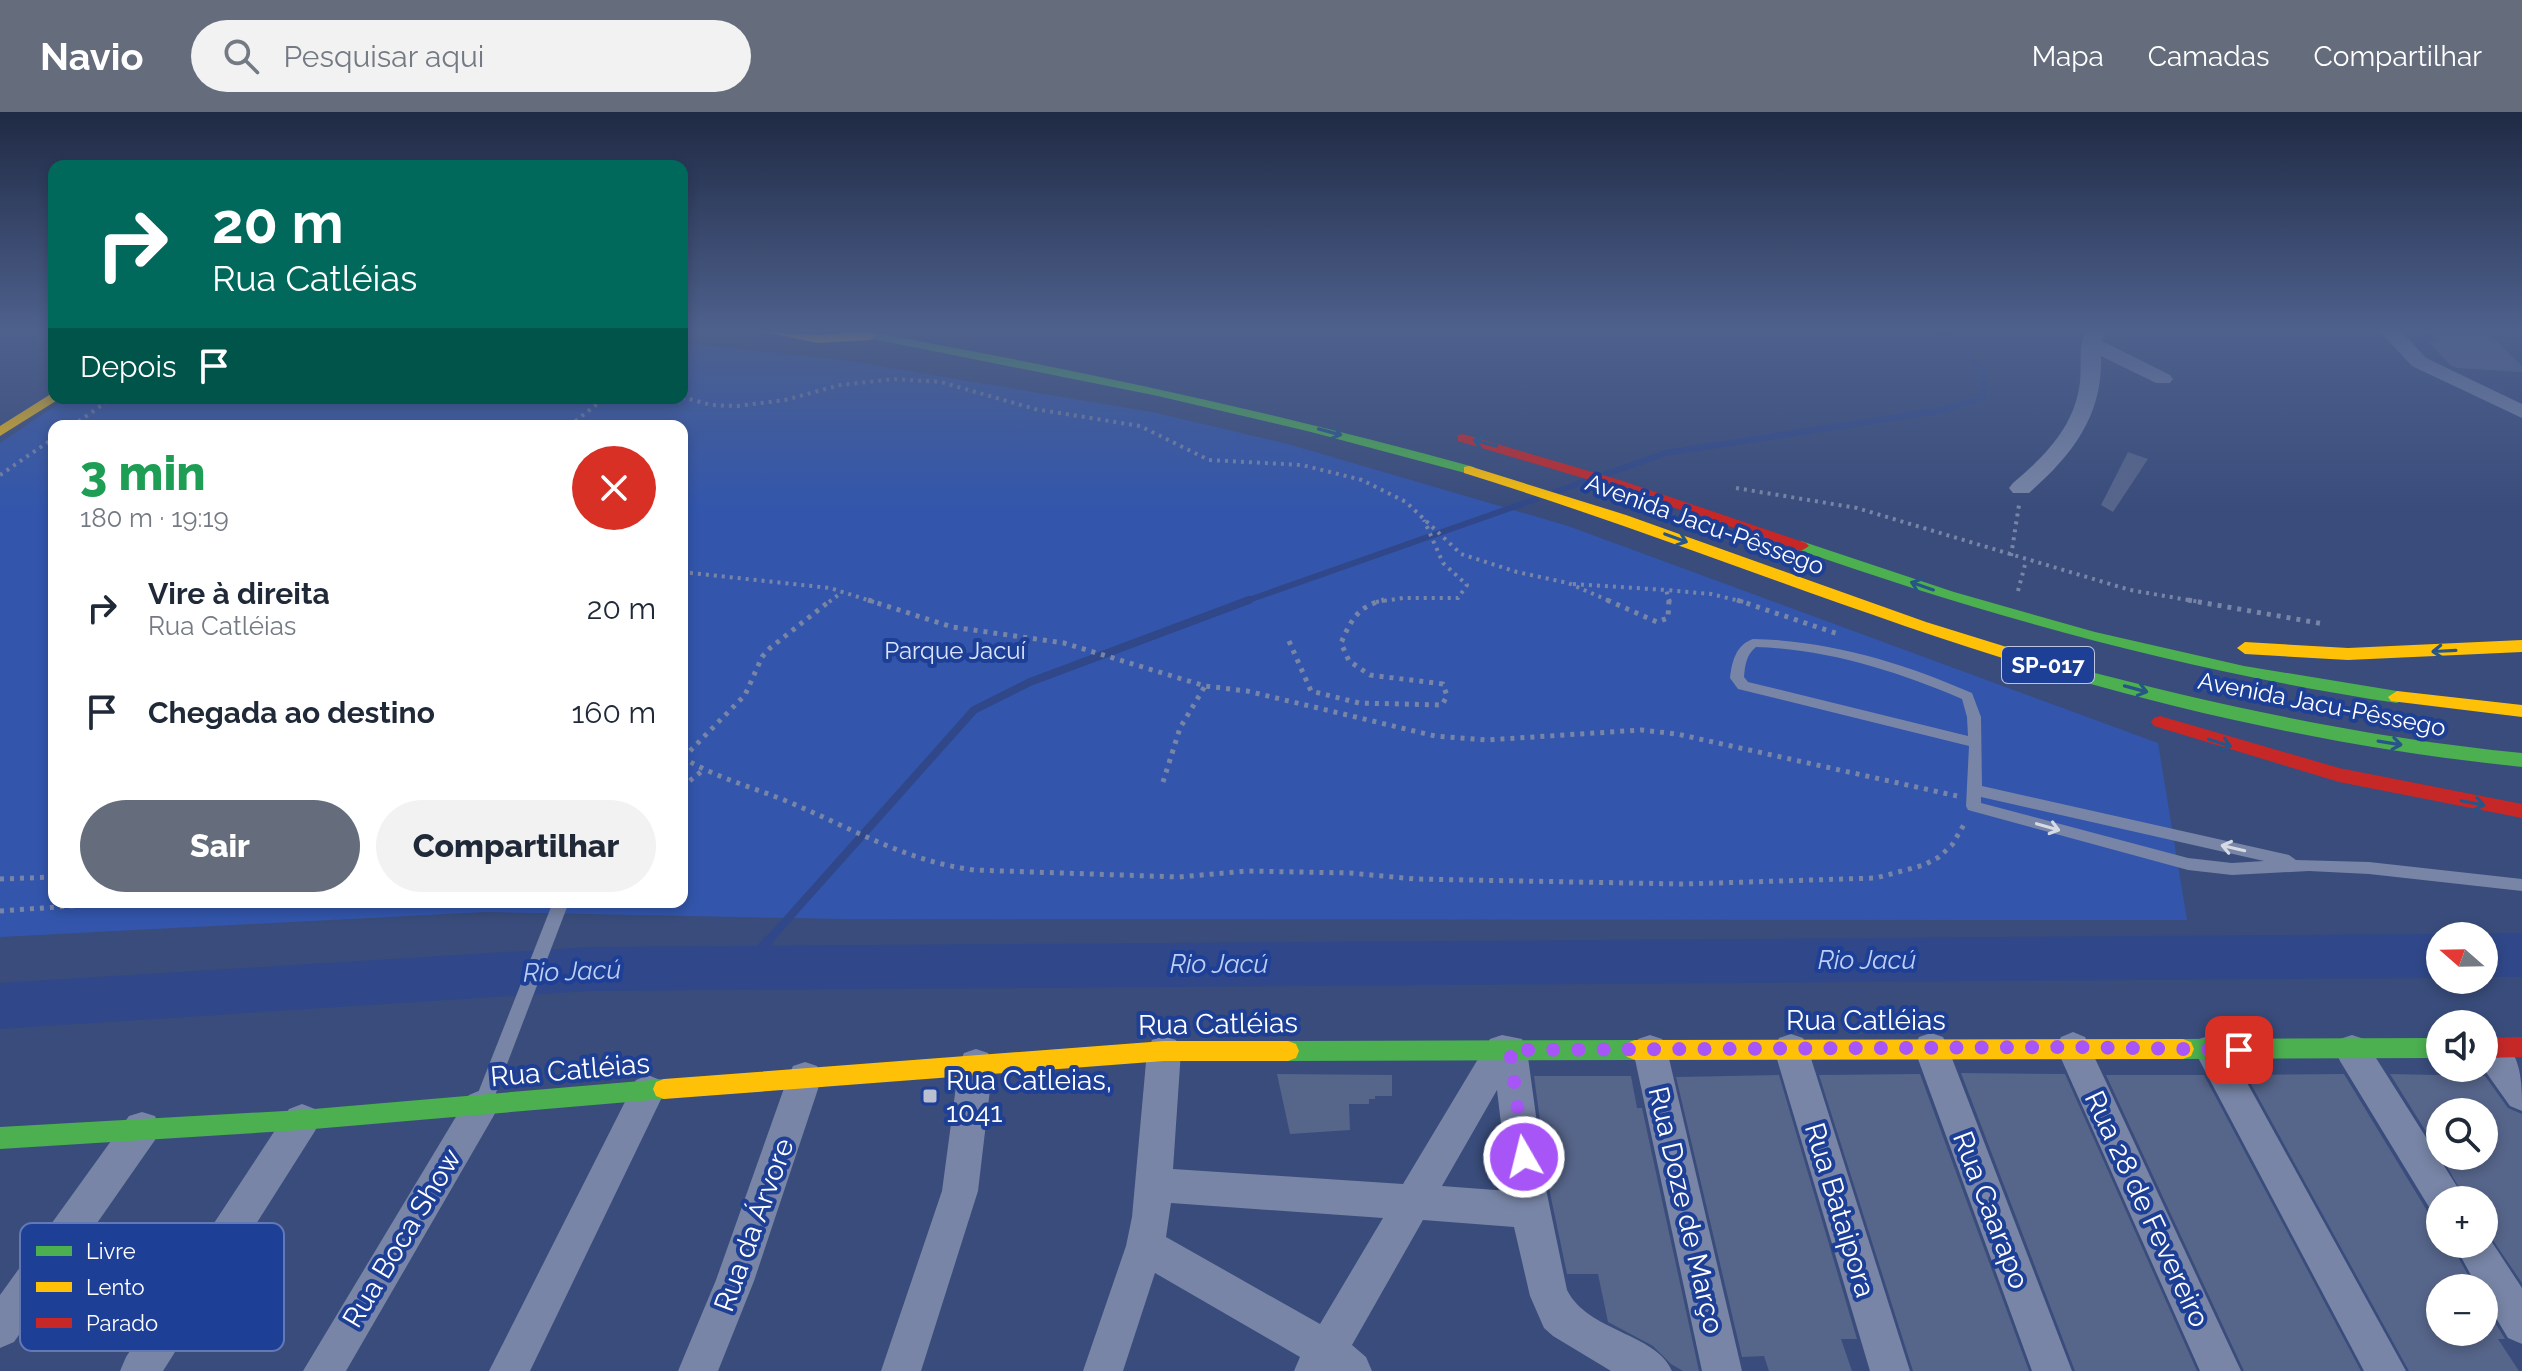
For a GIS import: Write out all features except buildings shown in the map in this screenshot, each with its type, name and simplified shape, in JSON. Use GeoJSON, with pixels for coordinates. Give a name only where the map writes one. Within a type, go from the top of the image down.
{"type":"FeatureCollection","features":[{"type":"Feature","properties":{"kind":"main road","name":"Avenida Jacu-Pêssego"},"geometry":{"type":"LineString","coordinates":[[1153,391],[1309,427],[1507,480],[1603,511],[1912,624],[2084,675],[2235,714],[2350,736],[2516,759]]}},
{"type":"Feature","properties":{"kind":"main road"},"geometry":{"type":"LineString","coordinates":[[0,432],[48,400]]}},
{"type":"Feature","properties":{"kind":"main road","name":"Avenida Jacu-Pêssego"},"geometry":{"type":"LineString","coordinates":[[1440,432],[1561,463],[2078,636],[2338,691],[2522,711]]}},
{"type":"Feature","properties":{"kind":"main road"},"geometry":{"type":"LineString","coordinates":[[1952,596],[2148,631]]}},
{"type":"Feature","properties":{"kind":"main road"},"geometry":{"type":"LineString","coordinates":[[1912,624],[2090,697]]}},
{"type":"Feature","properties":{"kind":"main road"},"geometry":{"type":"LineString","coordinates":[[2223,645],[2302,653],[2412,653],[2522,646]]}},
{"type":"Feature","properties":{"kind":"main road"},"geometry":{"type":"LineString","coordinates":[[2145,718],[2235,747],[2370,783],[2522,811]]}},
{"type":"Feature","properties":{"kind":"main road","name":"Rua Catléias"},"geometry":{"type":"LineString","coordinates":[[0,1138],[302,1120],[805,1077],[1164,1051],[2426,1048]]}},
{"type":"Feature","properties":{"kind":"street"},"geometry":{"type":"LineString","coordinates":[[2021,488],[2061,450],[2079,427],[2089,391]]}},
{"type":"Feature","properties":{"kind":"street"},"geometry":{"type":"LineString","coordinates":[[2480,391],[2522,412]]}},
{"type":"Feature","properties":{"kind":"street","name":"Rua 28 de Fevereiro"},"geometry":{"type":"LineString","coordinates":[[2073,1047],[2221,1371]]}},
{"type":"Feature","properties":{"kind":"street","name":"Rua Caarapo"},"geometry":{"type":"LineString","coordinates":[[1931,1048],[2052,1371]]}},
{"type":"Feature","properties":{"kind":"street"},"geometry":{"type":"LineString","coordinates":[[2498,1048],[2522,1095]]}},
{"type":"Feature","properties":{"kind":"street","name":"Rua Bataipora"},"geometry":{"type":"LineString","coordinates":[[1791,1049],[1890,1371]]}},
{"type":"Feature","properties":{"kind":"street"},"geometry":{"type":"LineString","coordinates":[[1145,1246],[1331,1364],[1417,1201],[1506,1050]]}},
{"type":"Feature","properties":{"kind":"street"},"geometry":{"type":"LineString","coordinates":[[1506,1050],[1531,1210],[1546,1289],[1555,1311],[1572,1325],[1652,1371]]}},
{"type":"Feature","properties":{"kind":"street","name":"Rua Doze de Março"},"geometry":{"type":"LineString","coordinates":[[1650,1050],[1722,1371]]}},
{"type":"Feature","properties":{"kind":"street"},"geometry":{"type":"LineString","coordinates":[[2211,1050],[2386,1371]]}},
{"type":"Feature","properties":{"kind":"street"},"geometry":{"type":"LineString","coordinates":[[2352,1050],[2436,1186]]}},
{"type":"Feature","properties":{"kind":"street"},"geometry":{"type":"LineString","coordinates":[[1103,1371],[1145,1246],[1155,1185],[1164,1051]]}},
{"type":"Feature","properties":{"kind":"street"},"geometry":{"type":"LineString","coordinates":[[901,1371],[960,1191],[976,1064]]}},
{"type":"Feature","properties":{"kind":"street","name":"Rua da Árvore"},"geometry":{"type":"LineString","coordinates":[[698,1371],[735,1281],[805,1077]]}},
{"type":"Feature","properties":{"kind":"street"},"geometry":{"type":"LineString","coordinates":[[509,1371],[648,1091]]}},
{"type":"Feature","properties":{"kind":"street","name":"Rua Boca Show"},"geometry":{"type":"LineString","coordinates":[[323,1371],[481,1106]]}},
{"type":"Feature","properties":{"kind":"street"},"geometry":{"type":"LineString","coordinates":[[236,1223],[302,1120]]}},
{"type":"Feature","properties":{"kind":"street"},"geometry":{"type":"LineString","coordinates":[[75,1223],[142,1128]]}},
{"type":"Feature","properties":{"kind":"street"},"geometry":{"type":"LineString","coordinates":[[1155,1185],[1531,1210]]}},
{"type":"Feature","properties":{"kind":"street"},"geometry":{"type":"LineString","coordinates":[[2482,1258],[2522,1324]]}},
{"type":"Feature","properties":{"kind":"street"},"geometry":{"type":"LineString","coordinates":[[0,1328],[20,1300]]}},
{"type":"Feature","properties":{"kind":"street"},"geometry":{"type":"LineString","coordinates":[[140,1371],[153,1351]]}},
{"type":"Feature","properties":{"kind":"lane"},"geometry":{"type":"LineString","coordinates":[[1973,742],[1743,686],[1737,678],[1743,653],[1746,646],[1753,643],[1803,647],[1857,660],[1963,694],[1972,703],[1973,742],[1974,799]]}},
{"type":"Feature","properties":{"kind":"lane"},"geometry":{"type":"LineString","coordinates":[[1974,799],[2188,864],[2232,869],[2309,865],[2426,872],[2522,885]]}},
{"type":"Feature","properties":{"kind":"lane"},"geometry":{"type":"LineString","coordinates":[[1974,799],[2309,865]]}},
{"type":"Feature","properties":{"kind":"lane"},"geometry":{"type":"LineString","coordinates":[[481,1106],[558,908]]}},
{"type":"Feature","properties":{"kind":"path"},"geometry":{"type":"LineString","coordinates":[[688,399],[711,405],[737,406],[785,400],[811,391]]}},
{"type":"Feature","properties":{"kind":"path"},"geometry":{"type":"LineString","coordinates":[[971,391],[1035,409],[1140,426],[1209,460],[1317,468],[1362,480],[1406,502],[1461,554],[1517,572],[1568,583],[1666,590]]}},
{"type":"Feature","properties":{"kind":"path"},"geometry":{"type":"LineString","coordinates":[[81,420],[103,404]]}},
{"type":"Feature","properties":{"kind":"path"},"geometry":{"type":"LineString","coordinates":[[577,420],[597,404]]}},
{"type":"Feature","properties":{"kind":"path"},"geometry":{"type":"LineString","coordinates":[[0,475],[48,442]]}},
{"type":"Feature","properties":{"kind":"path"},"geometry":{"type":"LineString","coordinates":[[1736,488],[1857,508],[2130,590],[2337,627]]}},
{"type":"Feature","properties":{"kind":"path"},"geometry":{"type":"LineString","coordinates":[[2011,556],[2021,488]]}},
{"type":"Feature","properties":{"kind":"path"},"geometry":{"type":"LineString","coordinates":[[1289,641],[1311,691],[1324,697],[1363,703],[1442,705],[1447,696],[1443,684],[1370,675],[1349,661],[1341,643],[1354,615],[1371,603],[1417,596],[1458,598],[1467,585],[1443,563],[1422,515]]}},
{"type":"Feature","properties":{"kind":"path"},"geometry":{"type":"LineString","coordinates":[[2014,607],[2026,561]]}},
{"type":"Feature","properties":{"kind":"path"},"geometry":{"type":"LineString","coordinates":[[688,573],[798,583],[843,591],[952,627],[1064,643],[1205,686],[1247,691],[1435,736],[1487,740],[1641,730],[1677,734],[1974,799],[1952,845],[1939,857],[1924,865],[1876,878],[1683,884],[1415,879],[1350,873],[1247,871],[1179,877],[946,868],[916,859],[779,798],[702,771],[688,762]]}},
{"type":"Feature","properties":{"kind":"path"},"geometry":{"type":"LineString","coordinates":[[1568,583],[1657,622]]}},
{"type":"Feature","properties":{"kind":"path"},"geometry":{"type":"LineString","coordinates":[[688,752],[745,695],[762,657],[770,648],[843,591]]}},
{"type":"Feature","properties":{"kind":"path"},"geometry":{"type":"LineString","coordinates":[[1163,782],[1180,728],[1205,686]]}},
{"type":"Feature","properties":{"kind":"path"},"geometry":{"type":"LineString","coordinates":[[688,782],[702,771]]}},
{"type":"Feature","properties":{"kind":"path"},"geometry":{"type":"LineString","coordinates":[[0,879],[48,877]]}},
{"type":"Feature","properties":{"kind":"path"},"geometry":{"type":"LineString","coordinates":[[0,911],[48,908]]}},
{"type":"Feature","properties":{"kind":"green space","name":"Parque Jacuí"},"geometry":{"type":"Polygon","coordinates":[[[688,391],[1025,391],[1152,412],[1288,444],[1568,526],[2158,743],[2187,920],[845,919],[486,912],[0,937],[0,443],[58,404],[688,404],[688,391]]]}},
{"type":"Feature","properties":{"kind":"waterway"},"geometry":{"type":"LineString","coordinates":[[1606,474],[1666,453],[1937,411],[1983,398],[1983,391]]}},
{"type":"Feature","properties":{"kind":"waterway"},"geometry":{"type":"LineString","coordinates":[[1556,492],[1585,481]]}},
{"type":"Feature","properties":{"kind":"waterway"},"geometry":{"type":"LineString","coordinates":[[1243,602],[1536,499]]}},
{"type":"Feature","properties":{"kind":"waterway"},"geometry":{"type":"LineString","coordinates":[[767,942],[974,710],[1030,682],[1249,600]]}},
{"type":"Feature","properties":{"kind":"waterway"},"geometry":{"type":"LineString","coordinates":[[744,968],[769,940]]}},
{"type":"Feature","properties":{"kind":"waterway","name":"Rio Jacú"},"geometry":{"type":"LineString","coordinates":[[2498,955],[2522,955]]}},
{"type":"Feature","properties":{"kind":"waterway","name":"Rio Jacú"},"geometry":{"type":"LineString","coordinates":[[0,1006],[589,969],[2426,956]]}},
{"type":"Feature","properties":{"kind":"traffic: fast"},"geometry":{"type":"LineString","coordinates":[[1152,391],[1469,470]]}},
{"type":"Feature","properties":{"kind":"traffic: fast"},"geometry":{"type":"LineString","coordinates":[[1801,546],[1948,595],[2095,637],[2244,671],[2397,697]]}},
{"type":"Feature","properties":{"kind":"traffic: fast"},"geometry":{"type":"LineString","coordinates":[[2072,673],[2295,727],[2408,747],[2522,760]]}},
{"type":"Feature","properties":{"kind":"traffic: fast"},"geometry":{"type":"LineString","coordinates":[[2183,1049],[2426,1048]]}},
{"type":"Feature","properties":{"kind":"traffic: fast"},"geometry":{"type":"LineString","coordinates":[[1288,1051],[1635,1050]]}},
{"type":"Feature","properties":{"kind":"traffic: fast"},"geometry":{"type":"LineString","coordinates":[[0,1138],[302,1120],[664,1089]]}},
{"type":"Feature","properties":{"kind":"traffic: slow"},"geometry":{"type":"LineString","coordinates":[[0,432],[48,400]]}},
{"type":"Feature","properties":{"kind":"traffic: slow"},"geometry":{"type":"LineString","coordinates":[[1469,470],[1545,493],[1920,626],[2072,673]]}},
{"type":"Feature","properties":{"kind":"traffic: slow"},"geometry":{"type":"LineString","coordinates":[[2245,648],[2348,654],[2522,646]]}},
{"type":"Feature","properties":{"kind":"traffic: slow"},"geometry":{"type":"LineString","coordinates":[[2397,697],[2522,711]]}},
{"type":"Feature","properties":{"kind":"traffic: slow"},"geometry":{"type":"LineString","coordinates":[[1635,1050],[2183,1049]]}},
{"type":"Feature","properties":{"kind":"traffic: slow"},"geometry":{"type":"LineString","coordinates":[[664,1089],[1164,1051],[1288,1051]]}},
{"type":"Feature","properties":{"kind":"traffic: jam"},"geometry":{"type":"LineString","coordinates":[[1463,438],[1618,484],[1801,546]]}},
{"type":"Feature","properties":{"kind":"traffic: jam"},"geometry":{"type":"LineString","coordinates":[[2160,722],[2339,775],[2522,811]]}},
{"type":"Feature","properties":{"kind":"traffic: jam"},"geometry":{"type":"LineString","coordinates":[[2498,1048],[2522,1047]]}},
{"type":"Feature","properties":{"kind":"place","name":"Rua Catleias, 1041"},"geometry":{"type":"Point","coordinates":[930,1096]}},
{"type":"Feature","properties":{"kind":"route"},"geometry":{"type":"LineString","coordinates":[[1524,1157],[1510,1050],[2073,1047],[2239,1050]]}}]}
